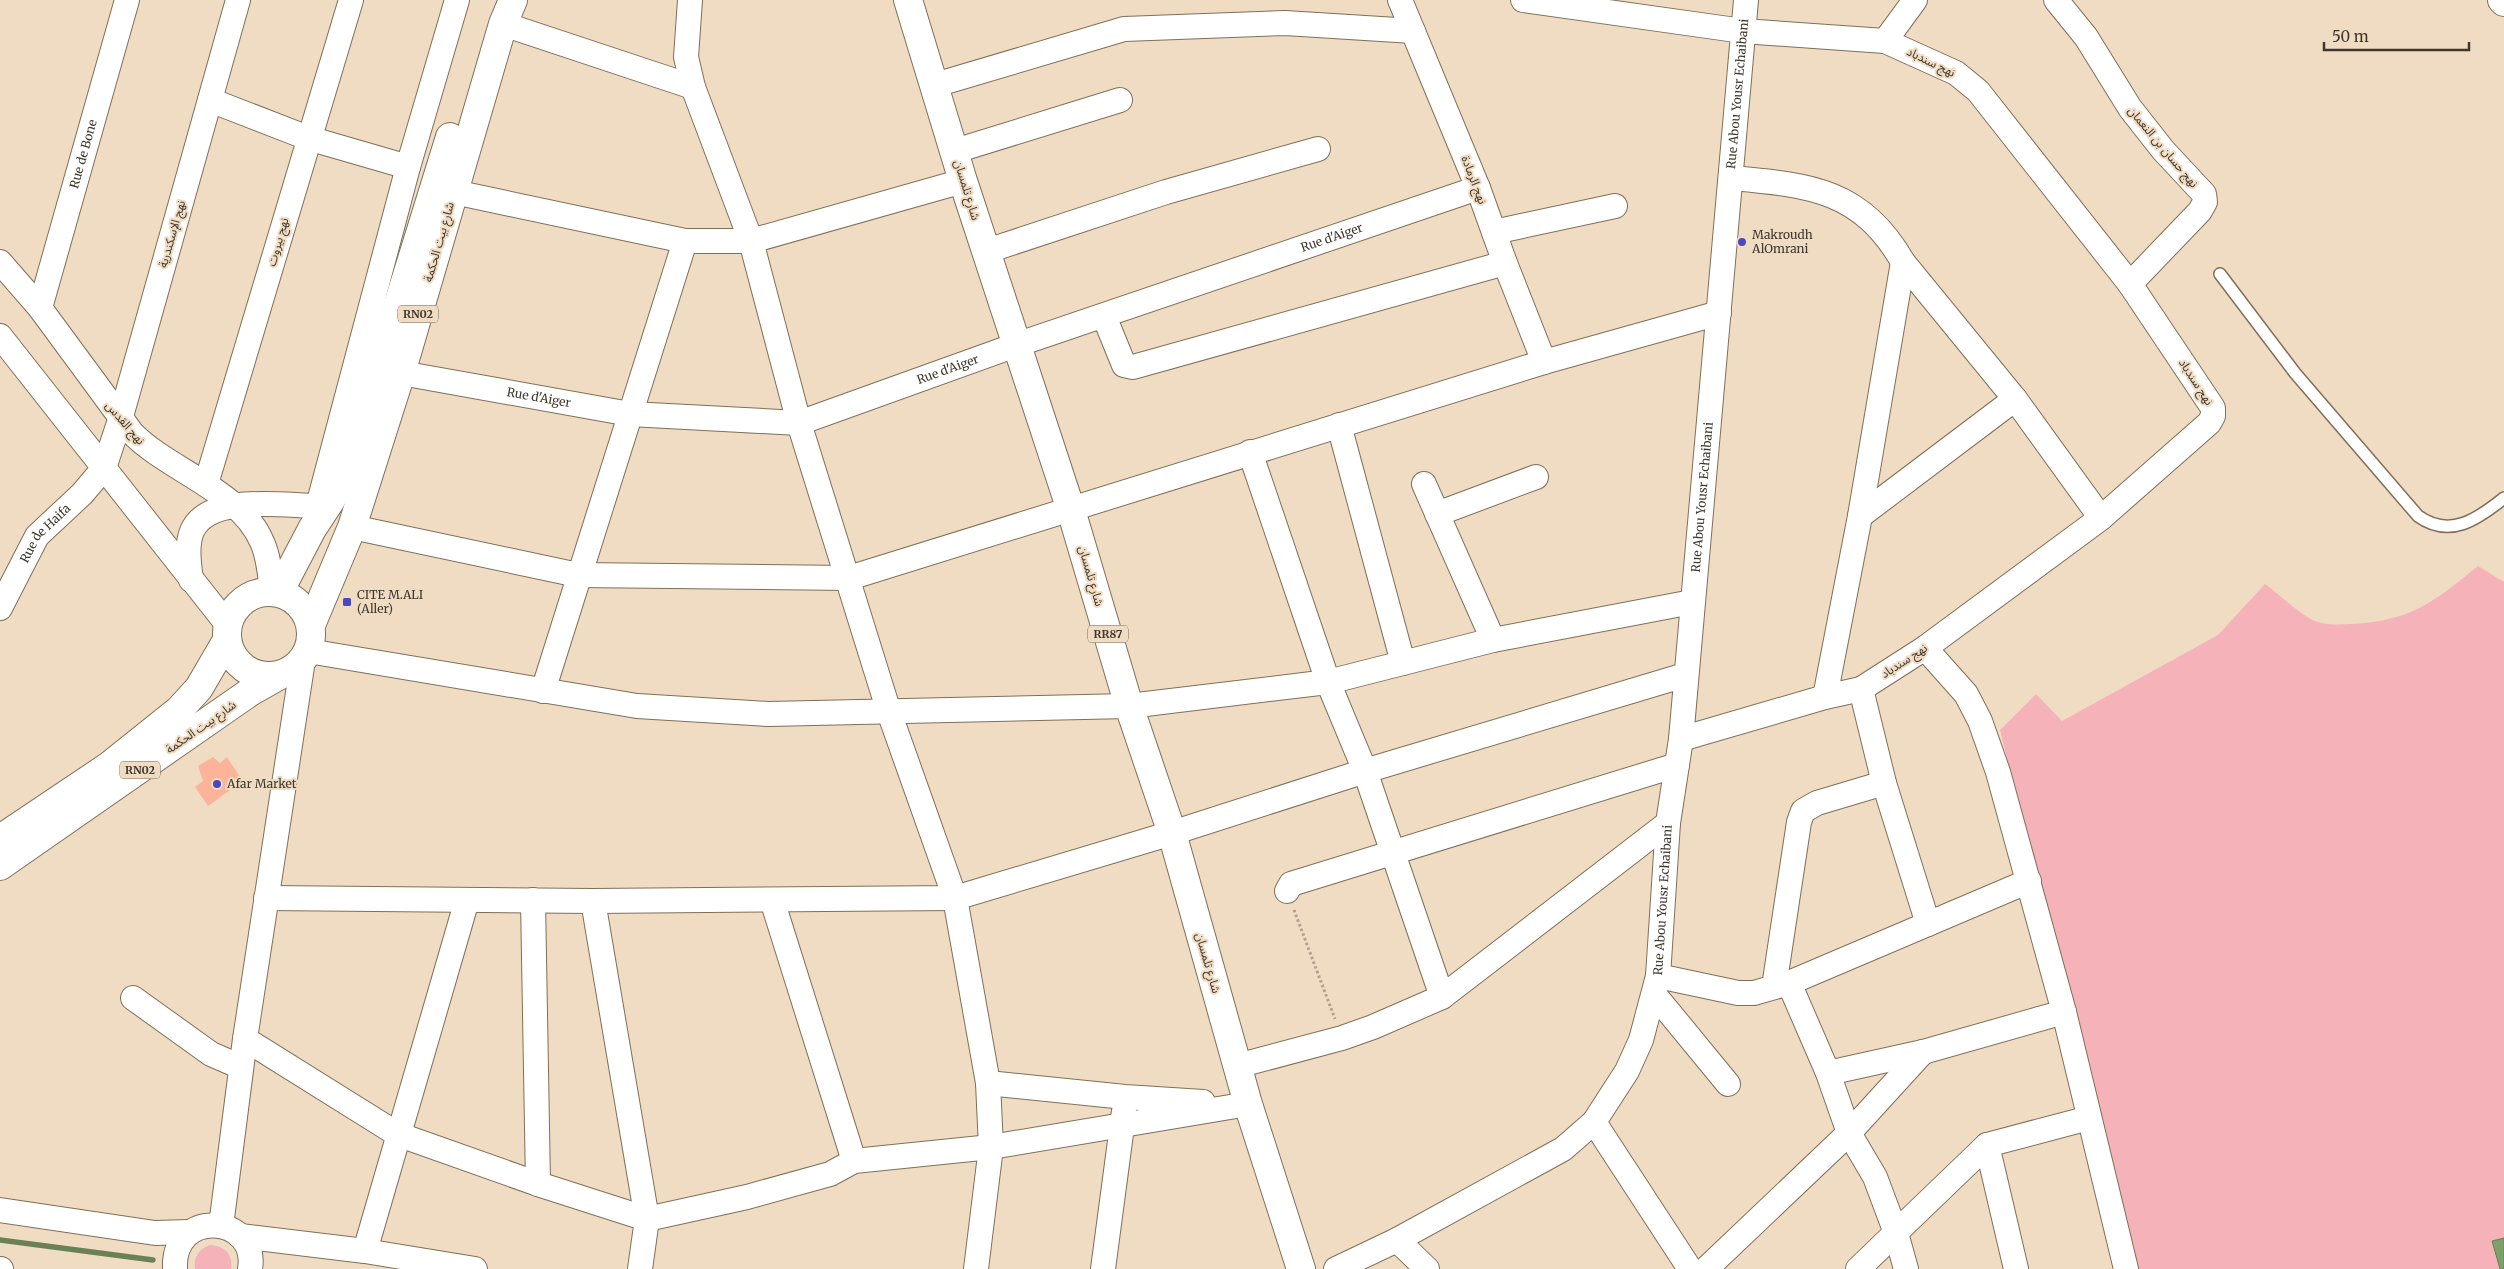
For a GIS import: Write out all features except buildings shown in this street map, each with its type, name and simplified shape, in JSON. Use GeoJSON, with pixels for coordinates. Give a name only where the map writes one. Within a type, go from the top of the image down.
{"type":"FeatureCollection","features":[{"type":"Feature","properties":{"kind":"main road","name":"شارع تلمسان"},"geometry":{"type":"LineString","coordinates":[[909,0],[963,181],[1071,510],[1129,706],[1172,833],[1248,1104],[1301,1269]]}},
{"type":"Feature","properties":{"kind":"main road","name":"شارع بيت الحكمة"},"geometry":{"type":"LineString","coordinates":[[0,866],[250,692],[297,662],[312,639],[311,625],[352,527],[402,373],[504,8]]}},
{"type":"Feature","properties":{"kind":"main road","name":"شارع بيت الحكمة"},"geometry":{"type":"LineString","coordinates":[[0,839],[109,766],[179,710],[199,688],[227,632],[236,606],[252,594],[276,591],[315,518],[332,500],[346,472],[504,8]]}},
{"type":"Feature","properties":{"kind":"main road"},"geometry":{"type":"LineString","coordinates":[[276,591],[294,598],[305,610],[311,625]]}},
{"type":"Feature","properties":{"kind":"main road"},"geometry":{"type":"LineString","coordinates":[[227,632],[231,654],[240,665],[252,673],[266,676],[297,662]]}},
{"type":"Feature","properties":{"kind":"street","name":"Rue de Bone"},"geometry":{"type":"LineString","coordinates":[[40,308],[127,0]]}},
{"type":"Feature","properties":{"kind":"street","name":"نهج الإسكندرية"},"geometry":{"type":"LineString","coordinates":[[104,468],[120,420],[238,0]]}},
{"type":"Feature","properties":{"kind":"street","name":"نهج بيروت"},"geometry":{"type":"LineString","coordinates":[[206,484],[308,138],[351,0]]}},
{"type":"Feature","properties":{"kind":"street"},"geometry":{"type":"LineString","coordinates":[[191,580],[188,558],[192,531],[209,513],[233,504],[315,518],[408,168],[457,0]]}},
{"type":"Feature","properties":{"kind":"street"},"geometry":{"type":"LineString","coordinates":[[690,0],[686,57],[693,87],[751,241],[799,423],[849,578],[889,712],[955,898],[988,1083],[991,1147],[976,1269]]}},
{"type":"Feature","properties":{"kind":"street","name":"نهج الرمادة"},"geometry":{"type":"LineString","coordinates":[[1400,0],[1478,188],[1544,362]]}},
{"type":"Feature","properties":{"kind":"street","name":"نهج سندباد"},"geometry":{"type":"LineString","coordinates":[[1523,0],[1742,31],[1886,41],[1956,73],[1978,91],[2130,284],[2210,400],[2213,416],[2209,423],[2101,518],[1925,648],[1861,689],[1825,697],[1681,739]]}},
{"type":"Feature","properties":{"kind":"street","name":"Rue Abou Yousr Echaibani"},"geometry":{"type":"LineString","coordinates":[[1336,1269],[1397,1240],[1564,1148],[1594,1122],[1627,1071],[1640,1040],[1656,985],[1668,823],[1681,739],[1685,675],[1732,178],[1742,31],[1746,0]]}},
{"type":"Feature","properties":{"kind":"street"},"geometry":{"type":"LineString","coordinates":[[1886,41],[1915,0]]}},
{"type":"Feature","properties":{"kind":"street","name":"نهج حسان بن النعمان"},"geometry":{"type":"LineString","coordinates":[[2056,0],[2086,37],[2130,108],[2158,144],[2204,194],[2205,202],[2200,211],[2130,284]]}},
{"type":"Feature","properties":{"kind":"street"},"geometry":{"type":"LineString","coordinates":[[504,8],[693,87]]}},
{"type":"Feature","properties":{"kind":"street"},"geometry":{"type":"LineString","coordinates":[[935,85],[1124,29],[1286,23],[1413,31]]}},
{"type":"Feature","properties":{"kind":"street"},"geometry":{"type":"LineString","coordinates":[[210,100],[308,138],[408,168]]}},
{"type":"Feature","properties":{"kind":"street"},"geometry":{"type":"LineString","coordinates":[[955,151],[1120,100]]}},
{"type":"Feature","properties":{"kind":"street"},"geometry":{"type":"LineString","coordinates":[[987,251],[1166,192],[1318,150]]}},
{"type":"Feature","properties":{"kind":"street"},"geometry":{"type":"LineString","coordinates":[[1732,178],[1788,183],[1829,194],[1864,212],[1891,242],[1903,262],[2015,399],[2101,518]]}},
{"type":"Feature","properties":{"kind":"street"},"geometry":{"type":"LineString","coordinates":[[454,192],[685,241],[751,241],[963,181]]}},
{"type":"Feature","properties":{"kind":"street","name":"Rue d'Aiger"},"geometry":{"type":"LineString","coordinates":[[402,373],[630,414],[799,423],[1016,346],[1478,188]]}},
{"type":"Feature","properties":{"kind":"street"},"geometry":{"type":"LineString","coordinates":[[1494,232],[1615,206]]}},
{"type":"Feature","properties":{"kind":"street"},"geometry":{"type":"LineString","coordinates":[[543,691],[578,575],[685,241]]}},
{"type":"Feature","properties":{"kind":"street","name":"نهج القدس"},"geometry":{"type":"LineString","coordinates":[[0,262],[40,308],[120,420],[144,445],[167,462],[206,484],[233,504],[256,530],[263,542],[276,591]]}},
{"type":"Feature","properties":{"kind":"street"},"geometry":{"type":"LineString","coordinates":[[1825,697],[1860,516],[1903,262]]}},
{"type":"Feature","properties":{"kind":"street"},"geometry":{"type":"LineString","coordinates":[[1104,316],[1119,357],[1124,365],[1133,367],[1505,263]]}},
{"type":"Feature","properties":{"kind":"street"},"geometry":{"type":"LineString","coordinates":[[352,527],[578,575],[849,578],[1544,362],[1719,313]]}},
{"type":"Feature","properties":{"kind":"street"},"geometry":{"type":"LineString","coordinates":[[0,336],[191,580],[227,632]]}},
{"type":"Feature","properties":{"kind":"street"},"geometry":{"type":"LineString","coordinates":[[1860,516],[2015,399]]}},
{"type":"Feature","properties":{"kind":"street"},"geometry":{"type":"LineString","coordinates":[[1339,425],[1404,663]]}},
{"type":"Feature","properties":{"kind":"street"},"geometry":{"type":"LineString","coordinates":[[1250,452],[1328,682],[1365,771],[1391,852],[1442,997]]}},
{"type":"Feature","properties":{"kind":"street","name":"Rue de Haifa"},"geometry":{"type":"LineString","coordinates":[[0,608],[37,536],[82,494],[104,468]]}},
{"type":"Feature","properties":{"kind":"street"},"geometry":{"type":"LineString","coordinates":[[1437,514],[1536,477]]}},
{"type":"Feature","properties":{"kind":"street"},"geometry":{"type":"LineString","coordinates":[[1424,484],[1493,640]]}},
{"type":"Feature","properties":{"kind":"street"},"geometry":{"type":"LineString","coordinates":[[250,1269],[250,1256],[231,1231],[241,1067],[266,898],[297,662],[543,691],[637,706],[750,713],[889,712],[1129,706],[1328,682],[1493,640],[1692,602]]}},
{"type":"Feature","properties":{"kind":"street"},"geometry":{"type":"LineString","coordinates":[[1925,648],[1966,694],[1980,720],[1998,772],[2064,1012],[2126,1269]]}},
{"type":"Feature","properties":{"kind":"street"},"geometry":{"type":"LineString","coordinates":[[266,898],[594,901],[955,898],[1172,833],[1365,771],[1685,675]]}},
{"type":"Feature","properties":{"kind":"street"},"geometry":{"type":"LineString","coordinates":[[1861,689],[1884,783],[1928,924]]}},
{"type":"Feature","properties":{"kind":"street"},"geometry":{"type":"LineString","coordinates":[[1287,891],[1291,884],[1677,764]]}},
{"type":"Feature","properties":{"kind":"street"},"geometry":{"type":"LineString","coordinates":[[1884,783],[1817,803],[1803,811],[1799,822],[1782,985],[1828,1073],[1849,1133],[1875,1178],[1896,1233],[1906,1269]]}},
{"type":"Feature","properties":{"kind":"street"},"geometry":{"type":"LineString","coordinates":[[1237,1066],[1342,1038],[1373,1027],[1442,997],[1668,823]]}},
{"type":"Feature","properties":{"kind":"street"},"geometry":{"type":"LineString","coordinates":[[1656,985],[1754,993],[1782,985],[2029,881]]}},
{"type":"Feature","properties":{"kind":"street"},"geometry":{"type":"LineString","coordinates":[[364,1251],[466,900]]}},
{"type":"Feature","properties":{"kind":"street"},"geometry":{"type":"LineString","coordinates":[[533,900],[538,1184]]}},
{"type":"Feature","properties":{"kind":"street"},"geometry":{"type":"LineString","coordinates":[[772,900],[854,1161]]}},
{"type":"Feature","properties":{"kind":"street"},"geometry":{"type":"LineString","coordinates":[[594,901],[647,1219],[640,1269]]}},
{"type":"Feature","properties":{"kind":"street"},"geometry":{"type":"LineString","coordinates":[[1656,985],[1728,1084]]}},
{"type":"Feature","properties":{"kind":"street"},"geometry":{"type":"LineString","coordinates":[[133,998],[211,1054],[241,1067]]}},
{"type":"Feature","properties":{"kind":"street"},"geometry":{"type":"LineString","coordinates":[[1828,1073],[1923,1052],[2064,1012]]}},
{"type":"Feature","properties":{"kind":"street"},"geometry":{"type":"LineString","coordinates":[[245,1039],[397,1134],[538,1184],[647,1219],[747,1197],[821,1176],[854,1161],[991,1147],[1248,1104]]}},
{"type":"Feature","properties":{"kind":"street"},"geometry":{"type":"LineString","coordinates":[[1706,1269],[1849,1133],[1923,1052]]}},
{"type":"Feature","properties":{"kind":"street"},"geometry":{"type":"LineString","coordinates":[[988,1083],[1125,1097],[1248,1104]]}},
{"type":"Feature","properties":{"kind":"street"},"geometry":{"type":"LineString","coordinates":[[1103,1269],[1124,1124],[1125,1097]]}},
{"type":"Feature","properties":{"kind":"street"},"geometry":{"type":"LineString","coordinates":[[1858,1269],[1987,1145],[2089,1118]]}},
{"type":"Feature","properties":{"kind":"street"},"geometry":{"type":"LineString","coordinates":[[1594,1122],[1690,1269]]}},
{"type":"Feature","properties":{"kind":"street"},"geometry":{"type":"LineString","coordinates":[[1987,1145],[2016,1269]]}},
{"type":"Feature","properties":{"kind":"street"},"geometry":{"type":"LineString","coordinates":[[0,1210],[155,1233],[190,1232]]}},
{"type":"Feature","properties":{"kind":"street"},"geometry":{"type":"LineString","coordinates":[[175,1269],[177,1248],[190,1232],[200,1227],[474,1269]]}},
{"type":"Feature","properties":{"kind":"street"},"geometry":{"type":"LineString","coordinates":[[1397,1240],[1428,1269]]}},
{"type":"Feature","properties":{"kind":"lane"},"geometry":{"type":"LineString","coordinates":[[2220,274],[2295,373],[2418,516],[2430,525],[2450,526],[2477,519],[2504,498]]}},
{"type":"Feature","properties":{"kind":"path"},"geometry":{"type":"LineString","coordinates":[[1287,891],[1342,1038]]}},
{"type":"Feature","properties":{"kind":"shaded area"},"geometry":{"type":"Polygon","coordinates":[[[2478,566],[2504,582],[2504,1269],[2134,1269],[2000,730],[2036,694],[2062,721],[2218,635],[2265,584],[2315,621],[2334,624],[2370,622],[2404,615],[2419,608],[2433,600],[2478,566]]]}},
{"type":"Feature","properties":{"kind":"shaded area"},"geometry":{"type":"Polygon","coordinates":[[[2504,1238],[2504,1269],[2500,1269],[2492,1241],[2504,1238]]]}},
{"type":"Feature","properties":{"kind":"shaded area"},"geometry":{"type":"Polygon","coordinates":[[[210,1245],[220,1247],[227,1252],[231,1259],[231,1269],[195,1269],[195,1261],[198,1254],[210,1245]]]}},
{"type":"Feature","properties":{"kind":"waterway"},"geometry":{"type":"LineString","coordinates":[[0,1240],[153,1260]]}},
{"type":"Feature","properties":{"kind":"place","name":"Makroudh AlOmrani"},"geometry":{"type":"Point","coordinates":[1742,242]}},
{"type":"Feature","properties":{"kind":"place","name":"CITE M.ALI (Aller)"},"geometry":{"type":"Point","coordinates":[347,602]}},
{"type":"Feature","properties":{"kind":"place","name":"Afar Market"},"geometry":{"type":"Point","coordinates":[217,784]}}]}
